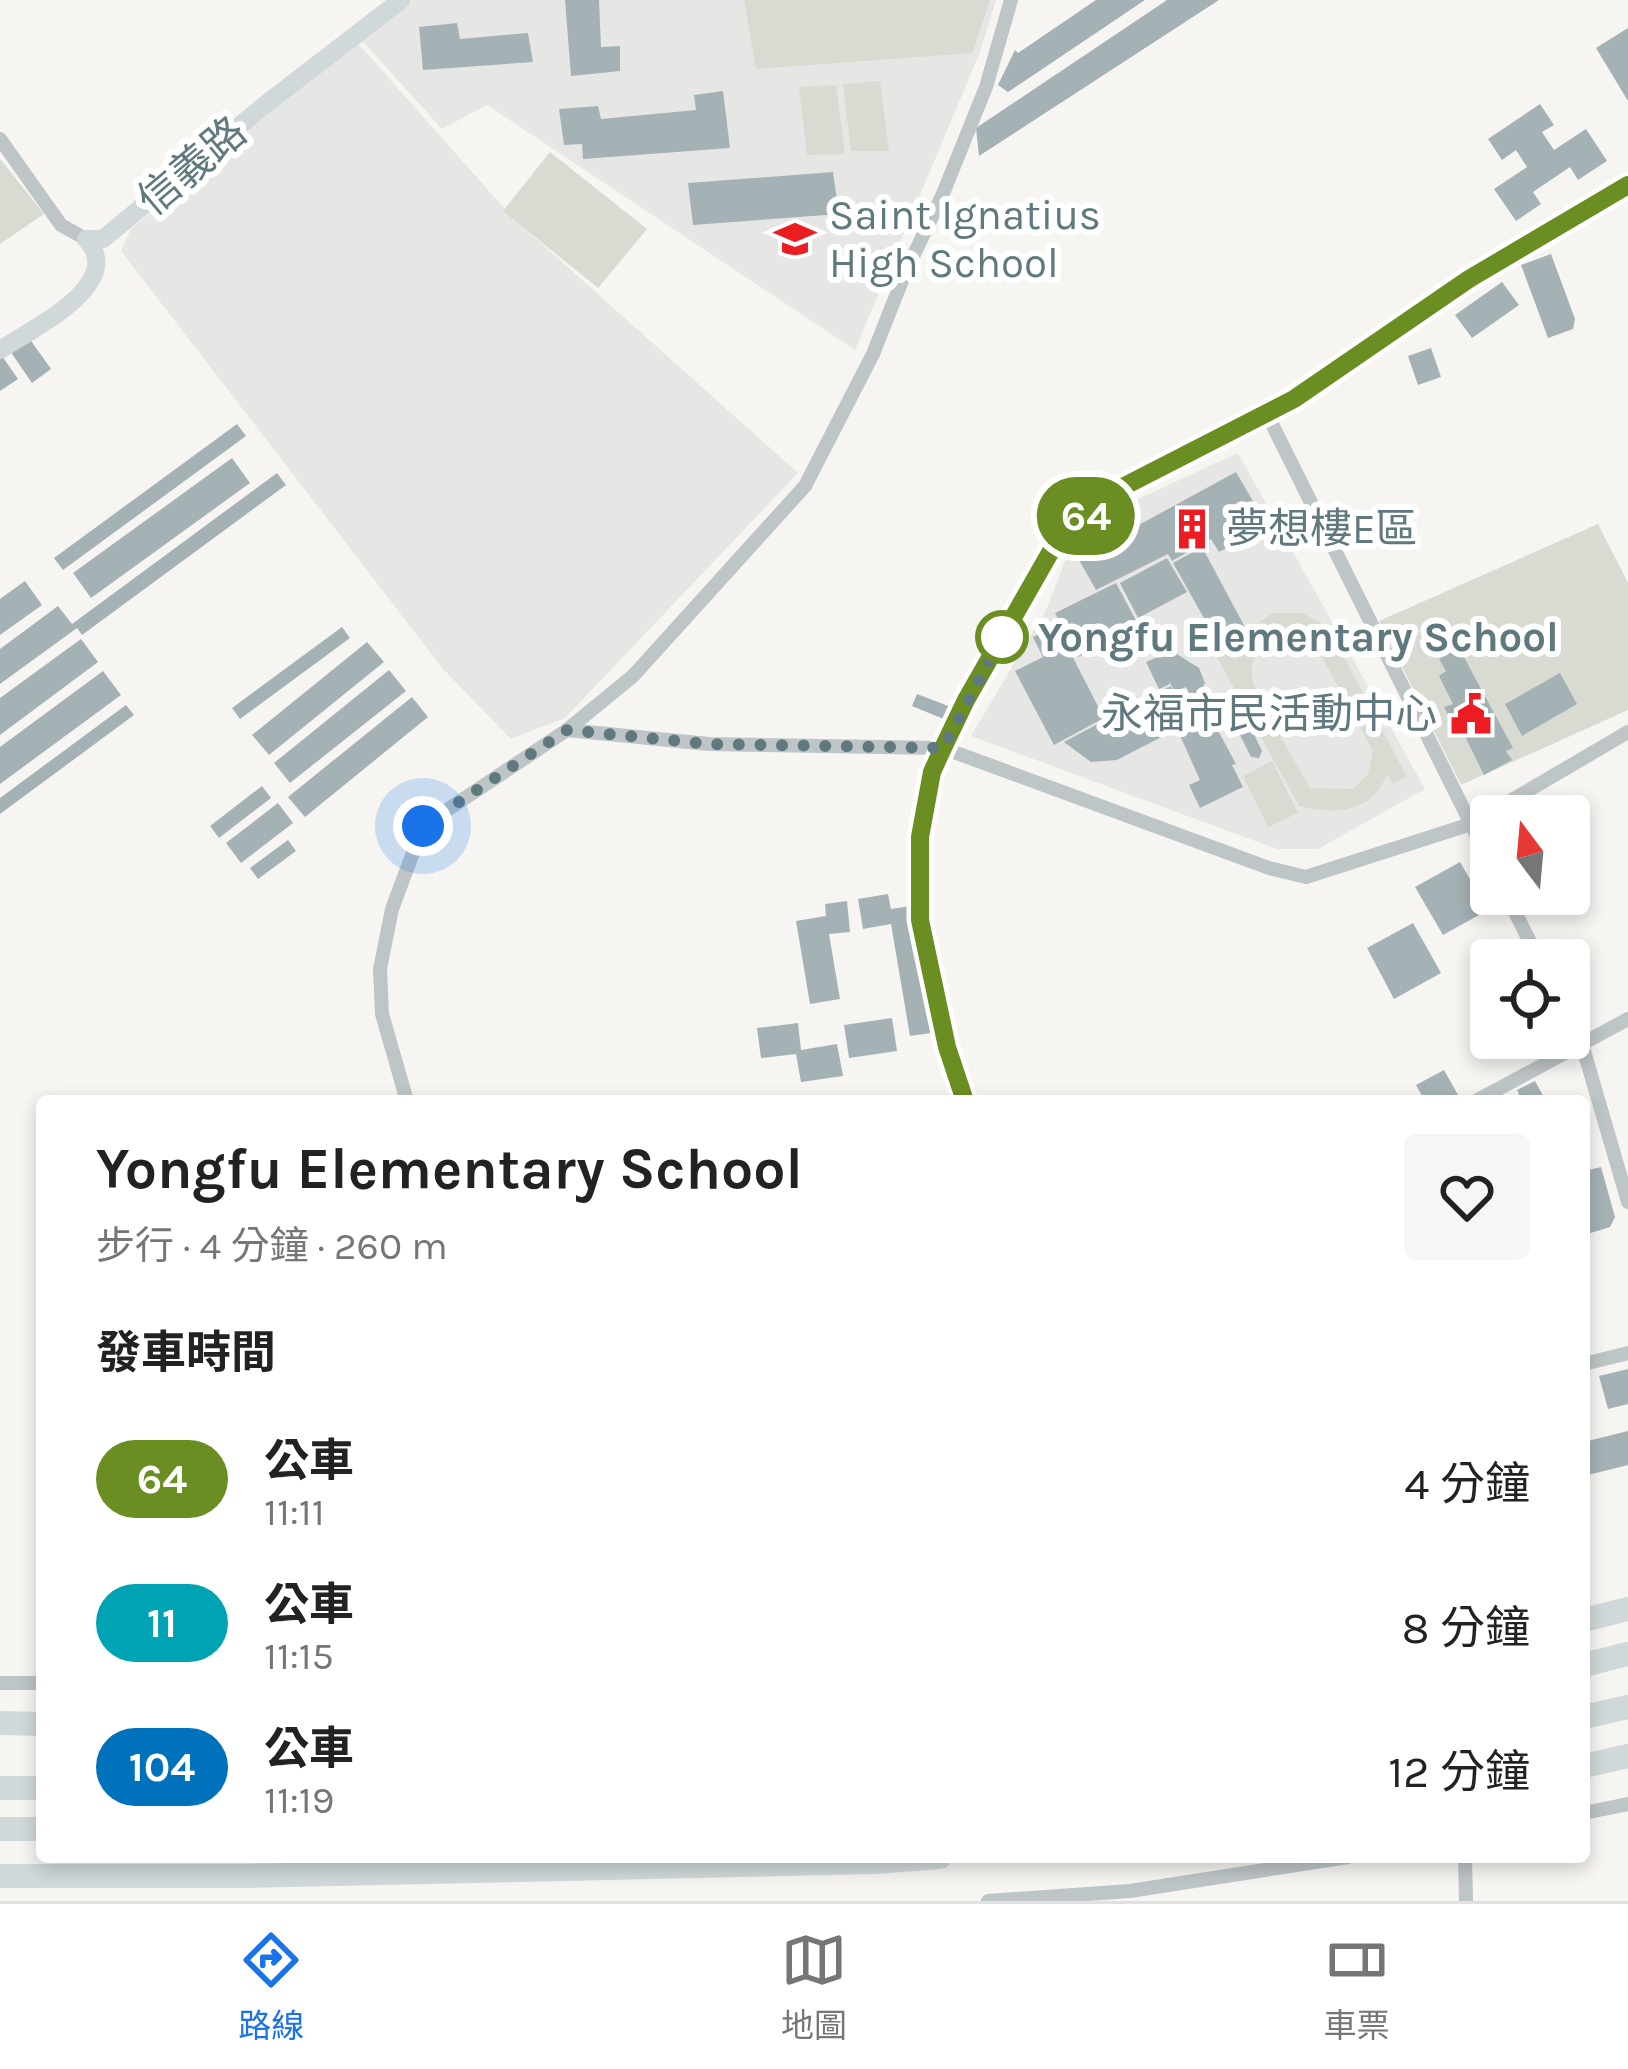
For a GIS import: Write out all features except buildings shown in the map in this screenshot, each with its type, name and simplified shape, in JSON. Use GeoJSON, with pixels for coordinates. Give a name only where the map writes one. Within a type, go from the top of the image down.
{"type":"FeatureCollection","features":[{"type":"Feature","properties":{"kind":"highway"},"geometry":{"type":"LineString","coordinates":[[1590,1618],[1628,1609]]}},
{"type":"Feature","properties":{"kind":"highway"},"geometry":{"type":"LineString","coordinates":[[1590,1664],[1628,1654]]}},
{"type":"Feature","properties":{"kind":"highway"},"geometry":{"type":"LineString","coordinates":[[1590,1716],[1628,1707]]}},
{"type":"Feature","properties":{"kind":"highway"},"geometry":{"type":"LineString","coordinates":[[0,1723],[36,1724]]}},
{"type":"Feature","properties":{"kind":"highway"},"geometry":{"type":"LineString","coordinates":[[1590,1765],[1628,1756]]}},
{"type":"Feature","properties":{"kind":"highway"},"geometry":{"type":"LineString","coordinates":[[0,1788],[36,1788]]}},
{"type":"Feature","properties":{"kind":"highway"},"geometry":{"type":"LineString","coordinates":[[0,1829],[36,1829]]}},
{"type":"Feature","properties":{"kind":"highway"},"geometry":{"type":"LineString","coordinates":[[0,1876],[246,1876],[830,1863]]}},
{"type":"Feature","properties":{"kind":"street","name":"信義路"},"geometry":{"type":"LineString","coordinates":[[86,239],[103,239],[401,0]]}},
{"type":"Feature","properties":{"kind":"street"},"geometry":{"type":"LineString","coordinates":[[405,1095],[382,1014],[380,969],[392,909],[423,826],[567,730],[633,676],[805,486],[873,354],[943,196],[986,87],[1011,0]]}},
{"type":"Feature","properties":{"kind":"street"},"geometry":{"type":"LineString","coordinates":[[0,139],[61,225],[86,239],[99,269],[78,297],[0,350]]}},
{"type":"Feature","properties":{"kind":"street"},"geometry":{"type":"LineString","coordinates":[[963,1095],[947,1047],[920,920],[920,837],[932,772],[943,748],[1055,544],[1111,493],[1267,413],[1469,279],[1628,185]]}},
{"type":"Feature","properties":{"kind":"street"},"geometry":{"type":"LineString","coordinates":[[1267,413],[1470,822]]}},
{"type":"Feature","properties":{"kind":"street"},"geometry":{"type":"LineString","coordinates":[[567,730],[709,744],[943,748],[1306,878],[1470,824]]}},
{"type":"Feature","properties":{"kind":"street"},"geometry":{"type":"LineString","coordinates":[[1520,795],[1628,732]]}},
{"type":"Feature","properties":{"kind":"street"},"geometry":{"type":"LineString","coordinates":[[1590,1040],[1628,1019]]}},
{"type":"Feature","properties":{"kind":"street"},"geometry":{"type":"LineString","coordinates":[[1487,1095],[1554,1059]]}},
{"type":"Feature","properties":{"kind":"street"},"geometry":{"type":"LineString","coordinates":[[1586,1059],[1628,1202]]}},
{"type":"Feature","properties":{"kind":"street"},"geometry":{"type":"LineString","coordinates":[[1590,1362],[1628,1353]]}},
{"type":"Feature","properties":{"kind":"street"},"geometry":{"type":"LineString","coordinates":[[0,1683],[36,1683]]}},
{"type":"Feature","properties":{"kind":"street"},"geometry":{"type":"LineString","coordinates":[[1590,1812],[1628,1804]]}},
{"type":"Feature","properties":{"kind":"street"},"geometry":{"type":"LineString","coordinates":[[988,1901],[1130,1891],[1310,1863]]}},
{"type":"Feature","properties":{"kind":"street"},"geometry":{"type":"LineString","coordinates":[[1465,1863],[1466,1901]]}},
{"type":"Feature","properties":{"kind":"shaded area","name":"Saint Ignatius High School"},"geometry":{"type":"Polygon","coordinates":[[[412,0],[996,0],[980,52],[855,350],[487,105],[442,129],[357,35],[412,0]]]}},
{"type":"Feature","properties":{"kind":"shaded area"},"geometry":{"type":"Polygon","coordinates":[[[744,0],[990,0],[972,53],[756,69],[744,0]]]}},
{"type":"Feature","properties":{"kind":"shaded area"},"geometry":{"type":"Polygon","coordinates":[[[355,40],[515,220],[798,473],[565,718],[511,739],[443,669],[121,251],[131,229],[355,40]]]}},
{"type":"Feature","properties":{"kind":"shaded area"},"geometry":{"type":"Polygon","coordinates":[[[880,81],[889,151],[851,151],[843,84],[880,81]]]}},
{"type":"Feature","properties":{"kind":"shaded area"},"geometry":{"type":"Polygon","coordinates":[[[836,85],[845,154],[807,155],[799,87],[836,85]]]}},
{"type":"Feature","properties":{"kind":"shaded area"},"geometry":{"type":"Polygon","coordinates":[[[550,152],[647,229],[598,288],[503,211],[550,152]]]}},
{"type":"Feature","properties":{"kind":"shaded area"},"geometry":{"type":"Polygon","coordinates":[[[0,159],[44,214],[0,244],[0,159]]]}},
{"type":"Feature","properties":{"kind":"shaded area"},"geometry":{"type":"Polygon","coordinates":[[[1238,453],[1425,789],[1318,849],[1277,849],[971,736],[1047,608],[1068,553],[1127,504],[1238,453]]]}},
{"type":"Feature","properties":{"kind":"shaded area"},"geometry":{"type":"Polygon","coordinates":[[[1598,524],[1628,583],[1628,710],[1461,785],[1379,621],[1598,524]]]}},
{"type":"Feature","properties":{"kind":"shaded area"},"geometry":{"type":"Polygon","coordinates":[[[1273,613],[1303,613],[1328,627],[1407,777],[1393,784],[1387,774],[1372,797],[1351,808],[1299,806],[1214,652],[1231,643],[1237,653],[1254,626],[1273,613]],[[1294,636],[1260,650],[1253,660],[1254,684],[1310,788],[1353,789],[1368,774],[1373,751],[1315,644],[1294,636]]]}},
{"type":"Feature","properties":{"kind":"shaded area"},"geometry":{"type":"Polygon","coordinates":[[[1272,761],[1298,813],[1268,827],[1243,776],[1272,761]]]}},
{"type":"Feature","properties":{"kind":"bus line","name":"64"},"geometry":{"type":"LineString","coordinates":[[962,1095],[920,920],[920,837],[932,772],[943,748],[1055,544],[1111,493],[1294,399],[1469,279],[1628,185]]}},
{"type":"Feature","properties":{"kind":"place","name":"Saint Ignatius High School"},"geometry":{"type":"Point","coordinates":[795,239]}},
{"type":"Feature","properties":{"kind":"place","name":"夢想樓E區"},"geometry":{"type":"Point","coordinates":[1192,529]}},
{"type":"Feature","properties":{"kind":"place","name":"Yongfu Elementary School"},"geometry":{"type":"Point","coordinates":[1002,637]}},
{"type":"Feature","properties":{"kind":"place","name":"永福市民活動中心"},"geometry":{"type":"Point","coordinates":[1471,714]}},
{"type":"Feature","properties":{"kind":"route"},"geometry":{"type":"LineString","coordinates":[[423,826],[567,730],[709,744],[943,748],[1002,637]]}}]}
